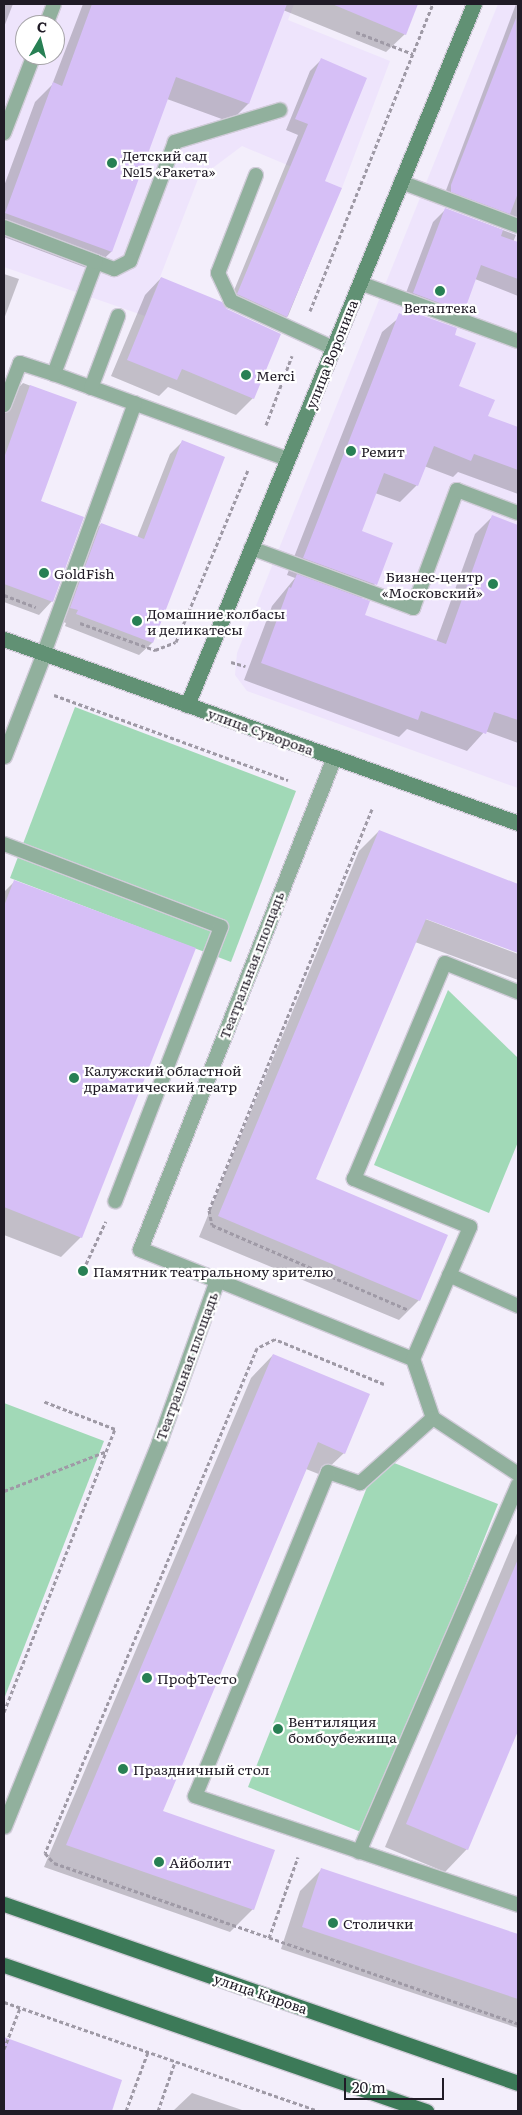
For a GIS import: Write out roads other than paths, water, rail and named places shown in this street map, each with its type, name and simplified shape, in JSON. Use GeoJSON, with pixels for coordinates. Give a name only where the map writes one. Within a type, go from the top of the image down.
{"type":"FeatureCollection","features":[{"type":"Feature","properties":{"kind":"main road","name":"улица Кирова"},"geometry":{"type":"LineString","coordinates":[[4,1904],[518,2083]]}},
{"type":"Feature","properties":{"kind":"main road"},"geometry":{"type":"LineString","coordinates":[[4,1965],[426,2111]]}},
{"type":"Feature","properties":{"kind":"street","name":"улица Воронина"},"geometry":{"type":"LineString","coordinates":[[188,705],[474,4]]}},
{"type":"Feature","properties":{"kind":"street","name":"улица Суворова"},"geometry":{"type":"LineString","coordinates":[[4,638],[518,823]]}},
{"type":"Feature","properties":{"kind":"street"},"geometry":{"type":"LineString","coordinates":[[4,756],[44,653]]}},
{"type":"Feature","properties":{"kind":"street","name":"Театральная площадь"},"geometry":{"type":"LineString","coordinates":[[4,1826],[159,1442],[217,1280],[140,1249],[334,757]]}},
{"type":"Feature","properties":{"kind":"lane"},"geometry":{"type":"LineString","coordinates":[[4,133],[30,65]]}},
{"type":"Feature","properties":{"kind":"lane"},"geometry":{"type":"LineString","coordinates":[[4,227],[114,269],[130,261],[175,142],[280,110]]}},
{"type":"Feature","properties":{"kind":"lane"},"geometry":{"type":"LineString","coordinates":[[256,175],[218,273],[231,302],[333,348]]}},
{"type":"Feature","properties":{"kind":"lane"},"geometry":{"type":"LineString","coordinates":[[400,182],[518,226]]}},
{"type":"Feature","properties":{"kind":"lane"},"geometry":{"type":"LineString","coordinates":[[54,374],[96,262]]}},
{"type":"Feature","properties":{"kind":"lane"},"geometry":{"type":"LineString","coordinates":[[360,283],[518,341]]}},
{"type":"Feature","properties":{"kind":"lane"},"geometry":{"type":"LineString","coordinates":[[91,388],[118,316]]}},
{"type":"Feature","properties":{"kind":"lane"},"geometry":{"type":"LineString","coordinates":[[4,405],[20,363],[288,459]]}},
{"type":"Feature","properties":{"kind":"lane"},"geometry":{"type":"LineString","coordinates":[[44,653],[135,403]]}},
{"type":"Feature","properties":{"kind":"lane"},"geometry":{"type":"LineString","coordinates":[[252,548],[413,608],[457,490],[518,513]]}},
{"type":"Feature","properties":{"kind":"lane"},"geometry":{"type":"LineString","coordinates":[[4,844],[221,927],[116,1201]]}},
{"type":"Feature","properties":{"kind":"lane"},"geometry":{"type":"LineString","coordinates":[[518,992],[445,962],[354,1178],[470,1227],[413,1359],[433,1418],[518,1474]]}},
{"type":"Feature","properties":{"kind":"lane"},"geometry":{"type":"LineString","coordinates":[[449,1275],[518,1306]]}},
{"type":"Feature","properties":{"kind":"lane"},"geometry":{"type":"LineString","coordinates":[[217,1280],[413,1359]]}},
{"type":"Feature","properties":{"kind":"lane"},"geometry":{"type":"LineString","coordinates":[[433,1418],[360,1482],[328,1472],[195,1796],[518,1905]]}},
{"type":"Feature","properties":{"kind":"lane"},"geometry":{"type":"LineString","coordinates":[[359,1852],[518,1485]]}},
{"type":"Feature","properties":{"kind":"place","name":"Детский сад №15 «Ракета»"},"geometry":{"type":"Point","coordinates":[112,163]}},
{"type":"Feature","properties":{"kind":"place","name":"Ветаптека"},"geometry":{"type":"Point","coordinates":[440,291]}},
{"type":"Feature","properties":{"kind":"place","name":"Merci"},"geometry":{"type":"Point","coordinates":[246,375]}},
{"type":"Feature","properties":{"kind":"place","name":"Ремит"},"geometry":{"type":"Point","coordinates":[351,451]}},
{"type":"Feature","properties":{"kind":"place","name":"GoldFish"},"geometry":{"type":"Point","coordinates":[44,573]}},
{"type":"Feature","properties":{"kind":"place","name":"Бизнес-центр «Московский»"},"geometry":{"type":"Point","coordinates":[493,584]}},
{"type":"Feature","properties":{"kind":"place","name":"Домашние колбасы и деликатесы"},"geometry":{"type":"Point","coordinates":[137,621]}},
{"type":"Feature","properties":{"kind":"place","name":"Калужский областной драматический театр"},"geometry":{"type":"Point","coordinates":[74,1078]}},
{"type":"Feature","properties":{"kind":"place","name":"Памятник театральному зрителю"},"geometry":{"type":"Point","coordinates":[83,1271]}},
{"type":"Feature","properties":{"kind":"place","name":"ПрофТесто"},"geometry":{"type":"Point","coordinates":[147,1678]}},
{"type":"Feature","properties":{"kind":"place","name":"Вентиляция бомбоубежища"},"geometry":{"type":"Point","coordinates":[278,1729]}},
{"type":"Feature","properties":{"kind":"place","name":"Праздничный стол"},"geometry":{"type":"Point","coordinates":[123,1769]}},
{"type":"Feature","properties":{"kind":"place","name":"Айболит"},"geometry":{"type":"Point","coordinates":[159,1862]}},
{"type":"Feature","properties":{"kind":"place","name":"Столички"},"geometry":{"type":"Point","coordinates":[333,1923]}}]}
